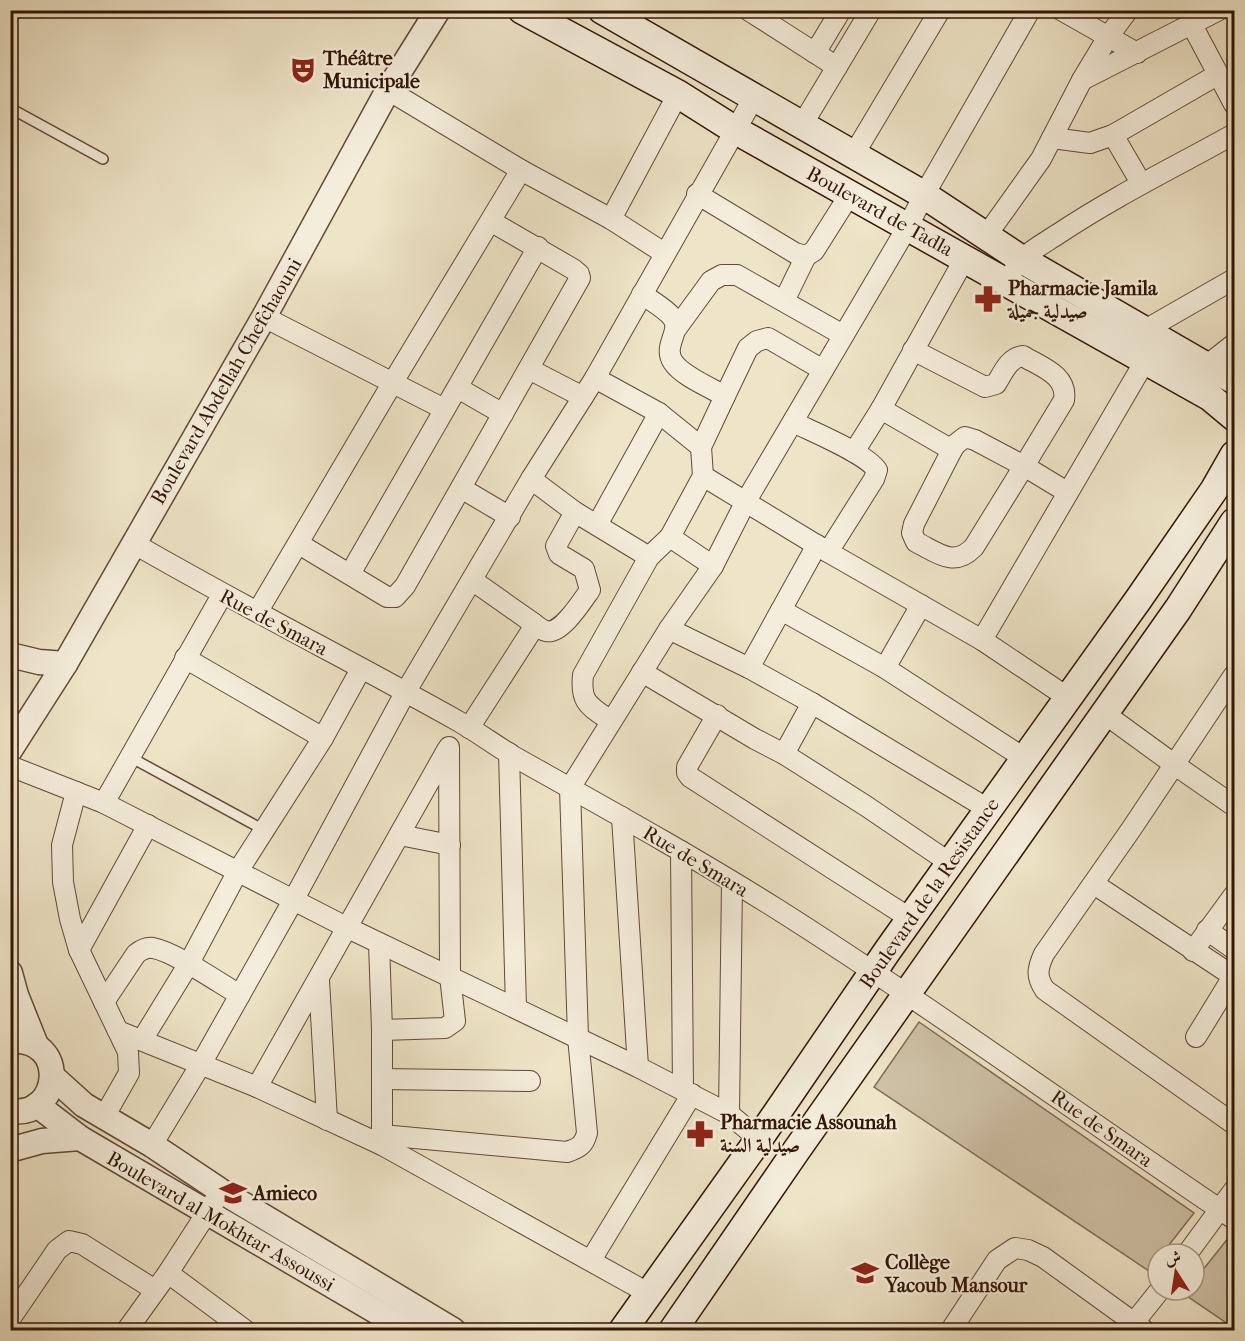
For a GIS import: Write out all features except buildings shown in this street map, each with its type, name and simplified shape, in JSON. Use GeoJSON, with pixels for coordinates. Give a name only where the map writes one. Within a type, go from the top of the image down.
{"type":"FeatureCollection","features":[{"type":"Feature","properties":{"kind":"main road","name":"Boulevard de Tadla"},"geometry":{"type":"LineString","coordinates":[[522,10],[678,94],[735,130],[1210,398],[1234,417]]}},
{"type":"Feature","properties":{"kind":"main road","name":"Boulevard de Tadla"},"geometry":{"type":"LineString","coordinates":[[602,10],[753,99],[924,195],[1021,259],[1234,380]]}},
{"type":"Feature","properties":{"kind":"main road","name":"Boulevard de la Resistance"},"geometry":{"type":"LineString","coordinates":[[623,1330],[1067,697],[1108,643],[1214,490],[1234,455]]}},
{"type":"Feature","properties":{"kind":"main road","name":"Boulevard de la Resistance"},"geometry":{"type":"LineString","coordinates":[[673,1330],[796,1151],[1178,609],[1234,522]]}},
{"type":"Feature","properties":{"kind":"street","name":"Boulevard Abdellah Chefchaouni"},"geometry":{"type":"LineString","coordinates":[[10,750],[65,663],[264,317],[388,90],[438,10]]}},
{"type":"Feature","properties":{"kind":"street"},"geometry":{"type":"LineString","coordinates":[[748,10],[837,67]]}},
{"type":"Feature","properties":{"kind":"street"},"geometry":{"type":"LineString","coordinates":[[815,53],[841,10]]}},
{"type":"Feature","properties":{"kind":"street"},"geometry":{"type":"LineString","coordinates":[[802,125],[871,10]]}},
{"type":"Feature","properties":{"kind":"street"},"geometry":{"type":"LineString","coordinates":[[854,154],[940,10]]}},
{"type":"Feature","properties":{"kind":"street"},"geometry":{"type":"LineString","coordinates":[[382,1140],[567,1152],[578,1148],[585,1142],[587,1133],[578,1037],[570,788],[669,629],[713,566],[746,501],[908,226],[1030,10]]}},
{"type":"Feature","properties":{"kind":"street"},"geometry":{"type":"LineString","coordinates":[[1061,10],[1137,53]]}},
{"type":"Feature","properties":{"kind":"street"},"geometry":{"type":"LineString","coordinates":[[986,236],[1030,177],[1082,80],[1108,37],[1128,10]]}},
{"type":"Feature","properties":{"kind":"street"},"geometry":{"type":"LineString","coordinates":[[1082,80],[1219,10]]}},
{"type":"Feature","properties":{"kind":"street"},"geometry":{"type":"LineString","coordinates":[[1192,25],[1234,104]]}},
{"type":"Feature","properties":{"kind":"street"},"geometry":{"type":"LineString","coordinates":[[1052,138],[1090,142],[1113,135],[1217,75]]}},
{"type":"Feature","properties":{"kind":"street"},"geometry":{"type":"LineString","coordinates":[[388,90],[522,170],[611,219],[664,253]]}},
{"type":"Feature","properties":{"kind":"street"},"geometry":{"type":"LineString","coordinates":[[611,219],[678,94]]}},
{"type":"Feature","properties":{"kind":"street"},"geometry":{"type":"LineString","coordinates":[[152,1145],[201,1064],[294,899],[405,693],[531,478],[584,397],[697,194],[753,99]]}},
{"type":"Feature","properties":{"kind":"street"},"geometry":{"type":"LineString","coordinates":[[1005,282],[1021,259],[1072,225],[1141,183],[1234,134]]}},
{"type":"Feature","properties":{"kind":"street"},"geometry":{"type":"LineString","coordinates":[[1113,135],[1141,183]]}},
{"type":"Feature","properties":{"kind":"street"},"geometry":{"type":"LineString","coordinates":[[258,611],[522,170]]}},
{"type":"Feature","properties":{"kind":"street"},"geometry":{"type":"LineString","coordinates":[[697,194],[795,254],[806,256]]}},
{"type":"Feature","properties":{"kind":"street"},"geometry":{"type":"LineString","coordinates":[[784,301],[806,256],[814,251],[850,194]]}},
{"type":"Feature","properties":{"kind":"street"},"geometry":{"type":"LineString","coordinates":[[299,544],[387,597],[394,597],[400,593],[580,278],[577,271],[492,222]]}},
{"type":"Feature","properties":{"kind":"street"},"geometry":{"type":"LineString","coordinates":[[350,574],[538,247]]}},
{"type":"Feature","properties":{"kind":"street"},"geometry":{"type":"LineString","coordinates":[[854,453],[965,258]]}},
{"type":"Feature","properties":{"kind":"street"},"geometry":{"type":"LineString","coordinates":[[725,396],[681,370],[673,362],[669,346],[676,329],[711,281],[722,275],[737,275],[843,334]]}},
{"type":"Feature","properties":{"kind":"street"},"geometry":{"type":"LineString","coordinates":[[1145,330],[1234,279]]}},
{"type":"Feature","properties":{"kind":"street"},"geometry":{"type":"LineString","coordinates":[[642,294],[674,319],[676,329]]}},
{"type":"Feature","properties":{"kind":"street"},"geometry":{"type":"LineString","coordinates":[[264,317],[444,409]]}},
{"type":"Feature","properties":{"kind":"street"},"geometry":{"type":"LineString","coordinates":[[611,721],[588,705],[583,697],[583,675],[649,557],[670,537],[703,476],[701,447],[748,348],[757,341],[768,338],[823,370]]}},
{"type":"Feature","properties":{"kind":"street"},"geometry":{"type":"LineString","coordinates":[[1206,366],[1234,344]]}},
{"type":"Feature","properties":{"kind":"street"},"geometry":{"type":"LineString","coordinates":[[913,350],[985,387],[996,384],[1012,359],[1023,356],[1063,383],[1064,400],[1024,466],[974,547],[966,555],[950,558],[916,542],[912,533],[914,525],[952,450],[961,440],[970,438],[1024,466],[1067,492]]}},
{"type":"Feature","properties":{"kind":"street"},"geometry":{"type":"LineString","coordinates":[[982,640],[1145,361]]}},
{"type":"Feature","properties":{"kind":"street"},"geometry":{"type":"LineString","coordinates":[[529,369],[584,397]]}},
{"type":"Feature","properties":{"kind":"street"},"geometry":{"type":"LineString","coordinates":[[595,378],[659,413],[701,447]]}},
{"type":"Feature","properties":{"kind":"street"},"geometry":{"type":"LineString","coordinates":[[458,388],[503,414]]}},
{"type":"Feature","properties":{"kind":"street"},"geometry":{"type":"LineString","coordinates":[[881,409],[952,450]]}},
{"type":"Feature","properties":{"kind":"street"},"geometry":{"type":"LineString","coordinates":[[597,525],[659,413]]}},
{"type":"Feature","properties":{"kind":"street"},"geometry":{"type":"LineString","coordinates":[[749,668],[782,610],[822,548],[876,474],[875,466],[793,422]]}},
{"type":"Feature","properties":{"kind":"street"},"geometry":{"type":"LineString","coordinates":[[703,476],[982,640],[1067,697]]}},
{"type":"Feature","properties":{"kind":"street"},"geometry":{"type":"LineString","coordinates":[[531,478],[575,512],[649,557]]}},
{"type":"Feature","properties":{"kind":"street"},"geometry":{"type":"LineString","coordinates":[[461,488],[510,517]]}},
{"type":"Feature","properties":{"kind":"street"},"geometry":{"type":"LineString","coordinates":[[472,580],[545,631],[553,631],[563,625],[590,590],[584,569],[559,554],[556,546],[575,512]]}},
{"type":"Feature","properties":{"kind":"street"},"geometry":{"type":"LineString","coordinates":[[670,537],[713,566]]}},
{"type":"Feature","properties":{"kind":"street","name":"Rue de Smara"},"geometry":{"type":"LineString","coordinates":[[134,543],[222,594],[258,611],[465,725],[776,909],[907,994],[1227,1214]]}},
{"type":"Feature","properties":{"kind":"street"},"geometry":{"type":"LineString","coordinates":[[104,803],[222,594]]}},
{"type":"Feature","properties":{"kind":"street"},"geometry":{"type":"LineString","coordinates":[[885,668],[921,605]]}},
{"type":"Feature","properties":{"kind":"street"},"geometry":{"type":"LineString","coordinates":[[782,610],[885,668],[1024,758]]}},
{"type":"Feature","properties":{"kind":"street"},"geometry":{"type":"LineString","coordinates":[[257,1087],[449,747],[532,630],[533,623]]}},
{"type":"Feature","properties":{"kind":"street"},"geometry":{"type":"LineString","coordinates":[[669,629],[749,668],[812,703],[988,809]]}},
{"type":"Feature","properties":{"kind":"street"},"geometry":{"type":"LineString","coordinates":[[10,655],[39,662],[65,663]]}},
{"type":"Feature","properties":{"kind":"street"},"geometry":{"type":"LineString","coordinates":[[185,658],[323,738]]}},
{"type":"Feature","properties":{"kind":"street"},"geometry":{"type":"LineString","coordinates":[[142,1040],[188,965],[238,871],[323,738],[361,669]]}},
{"type":"Feature","properties":{"kind":"street"},"geometry":{"type":"LineString","coordinates":[[642,672],[784,754],[950,863]]}},
{"type":"Feature","properties":{"kind":"street"},"geometry":{"type":"LineString","coordinates":[[1234,675],[1094,884],[1044,954],[1038,966],[1037,979],[1045,990],[1234,1124]]}},
{"type":"Feature","properties":{"kind":"street"},"geometry":{"type":"LineString","coordinates":[[784,754],[812,703]]}},
{"type":"Feature","properties":{"kind":"street"},"geometry":{"type":"LineString","coordinates":[[1105,714],[1234,806]]}},
{"type":"Feature","properties":{"kind":"street"},"geometry":{"type":"LineString","coordinates":[[717,716],[687,767],[690,777],[911,919]]}},
{"type":"Feature","properties":{"kind":"street"},"geometry":{"type":"LineString","coordinates":[[382,1030],[437,1028],[450,1026],[455,1022],[450,976],[449,747]]}},
{"type":"Feature","properties":{"kind":"street"},"geometry":{"type":"LineString","coordinates":[[509,753],[516,1007]]}},
{"type":"Feature","properties":{"kind":"street"},"geometry":{"type":"LineString","coordinates":[[10,766],[104,803],[348,928],[578,1037],[729,1114],[759,1138]]}},
{"type":"Feature","properties":{"kind":"street"},"geometry":{"type":"LineString","coordinates":[[76,792],[62,845],[63,882],[70,919],[79,950],[128,1052],[129,1073],[104,1116]]}},
{"type":"Feature","properties":{"kind":"street"},"geometry":{"type":"LineString","coordinates":[[622,817],[638,1067]]}},
{"type":"Feature","properties":{"kind":"street"},"geometry":{"type":"LineString","coordinates":[[79,950],[148,825]]}},
{"type":"Feature","properties":{"kind":"street"},"geometry":{"type":"LineString","coordinates":[[400,835],[450,845]]}},
{"type":"Feature","properties":{"kind":"street"},"geometry":{"type":"LineString","coordinates":[[591,1260],[688,1092],[681,851]]}},
{"type":"Feature","properties":{"kind":"street"},"geometry":{"type":"LineString","coordinates":[[729,1114],[732,882]]}},
{"type":"Feature","properties":{"kind":"street"},"geometry":{"type":"LineString","coordinates":[[1094,884],[1193,951],[1234,975],[1196,1037]]}},
{"type":"Feature","properties":{"kind":"street"},"geometry":{"type":"LineString","coordinates":[[1193,951],[1234,896]]}},
{"type":"Feature","properties":{"kind":"street"},"geometry":{"type":"LineString","coordinates":[[1208,930],[1234,949]]}},
{"type":"Feature","properties":{"kind":"street"},"geometry":{"type":"LineString","coordinates":[[379,943],[382,1140]]}},
{"type":"Feature","properties":{"kind":"street"},"geometry":{"type":"LineString","coordinates":[[104,1002],[136,954],[142,949],[152,948],[188,965],[240,995]]}},
{"type":"Feature","properties":{"kind":"street"},"geometry":{"type":"LineString","coordinates":[[10,973],[36,1046]]}},
{"type":"Feature","properties":{"kind":"street"},"geometry":{"type":"LineString","coordinates":[[319,980],[327,1120]]}},
{"type":"Feature","properties":{"kind":"street"},"geometry":{"type":"LineString","coordinates":[[118,1031],[257,1087],[327,1120],[382,1140],[648,1293]]}},
{"type":"Feature","properties":{"kind":"street"},"geometry":{"type":"LineString","coordinates":[[10,1041],[21,1040],[36,1046],[47,1056],[53,1077],[49,1093],[25,1109],[12,1152]]}},
{"type":"Feature","properties":{"kind":"street","name":"Boulevard al Mokhtar Assoussi"},"geometry":{"type":"LineString","coordinates":[[53,1077],[84,1105],[152,1145],[221,1191],[453,1330]]}},
{"type":"Feature","properties":{"kind":"street"},"geometry":{"type":"LineString","coordinates":[[382,1079],[530,1081]]}},
{"type":"Feature","properties":{"kind":"street","name":"Boulevard al Mokhtar Assoussi"},"geometry":{"type":"LineString","coordinates":[[25,1109],[80,1138],[408,1330]]}},
{"type":"Feature","properties":{"kind":"street"},"geometry":{"type":"LineString","coordinates":[[12,1152],[42,1141],[80,1138]]}},
{"type":"Feature","properties":{"kind":"street"},"geometry":{"type":"LineString","coordinates":[[1199,1242],[1227,1214],[1234,1190]]}},
{"type":"Feature","properties":{"kind":"street"},"geometry":{"type":"LineString","coordinates":[[127,1330],[168,1274],[221,1191]]}},
{"type":"Feature","properties":{"kind":"street"},"geometry":{"type":"LineString","coordinates":[[10,1319],[57,1250],[69,1240],[82,1244],[155,1290]]}},
{"type":"Feature","properties":{"kind":"street"},"geometry":{"type":"LineString","coordinates":[[951,1330],[997,1260],[1015,1248],[1028,1250],[1043,1257],[1136,1328],[1152,1302]]}},
{"type":"Feature","properties":{"kind":"street"},"geometry":{"type":"LineString","coordinates":[[168,1274],[246,1330]]}},
{"type":"Feature","properties":{"kind":"lane"},"geometry":{"type":"LineString","coordinates":[[10,108],[103,159]]}},
{"type":"Feature","properties":{"kind":"lane"},"geometry":{"type":"LineString","coordinates":[[130,757],[264,830]]}},
{"type":"Feature","properties":{"kind":"shaded area"},"geometry":{"type":"Polygon","coordinates":[[[919,1022],[1194,1213],[1171,1242],[1146,1242],[1146,1269],[874,1087],[919,1022]]]}},
{"type":"Feature","properties":{"kind":"shaded area"},"geometry":{"type":"Polygon","coordinates":[[[1229,1237],[1234,1241],[1234,1328],[1196,1302],[1206,1302],[1206,1266],[1229,1237]]]}},
{"type":"Feature","properties":{"kind":"place","name":"Théâtre Municipale"},"geometry":{"type":"Point","coordinates":[303,70]}},
{"type":"Feature","properties":{"kind":"place","name":"Pharmacie Jamila صيدلية جميلة"},"geometry":{"type":"Point","coordinates":[988,299]}},
{"type":"Feature","properties":{"kind":"place","name":"Pharmacie Assounah صيدلية السنة"},"geometry":{"type":"Point","coordinates":[700,1134]}},
{"type":"Feature","properties":{"kind":"place","name":"Amieco"},"geometry":{"type":"Point","coordinates":[233,1193]}},
{"type":"Feature","properties":{"kind":"place","name":"Collège Yacoub Mansour"},"geometry":{"type":"Point","coordinates":[865,1273]}}]}
